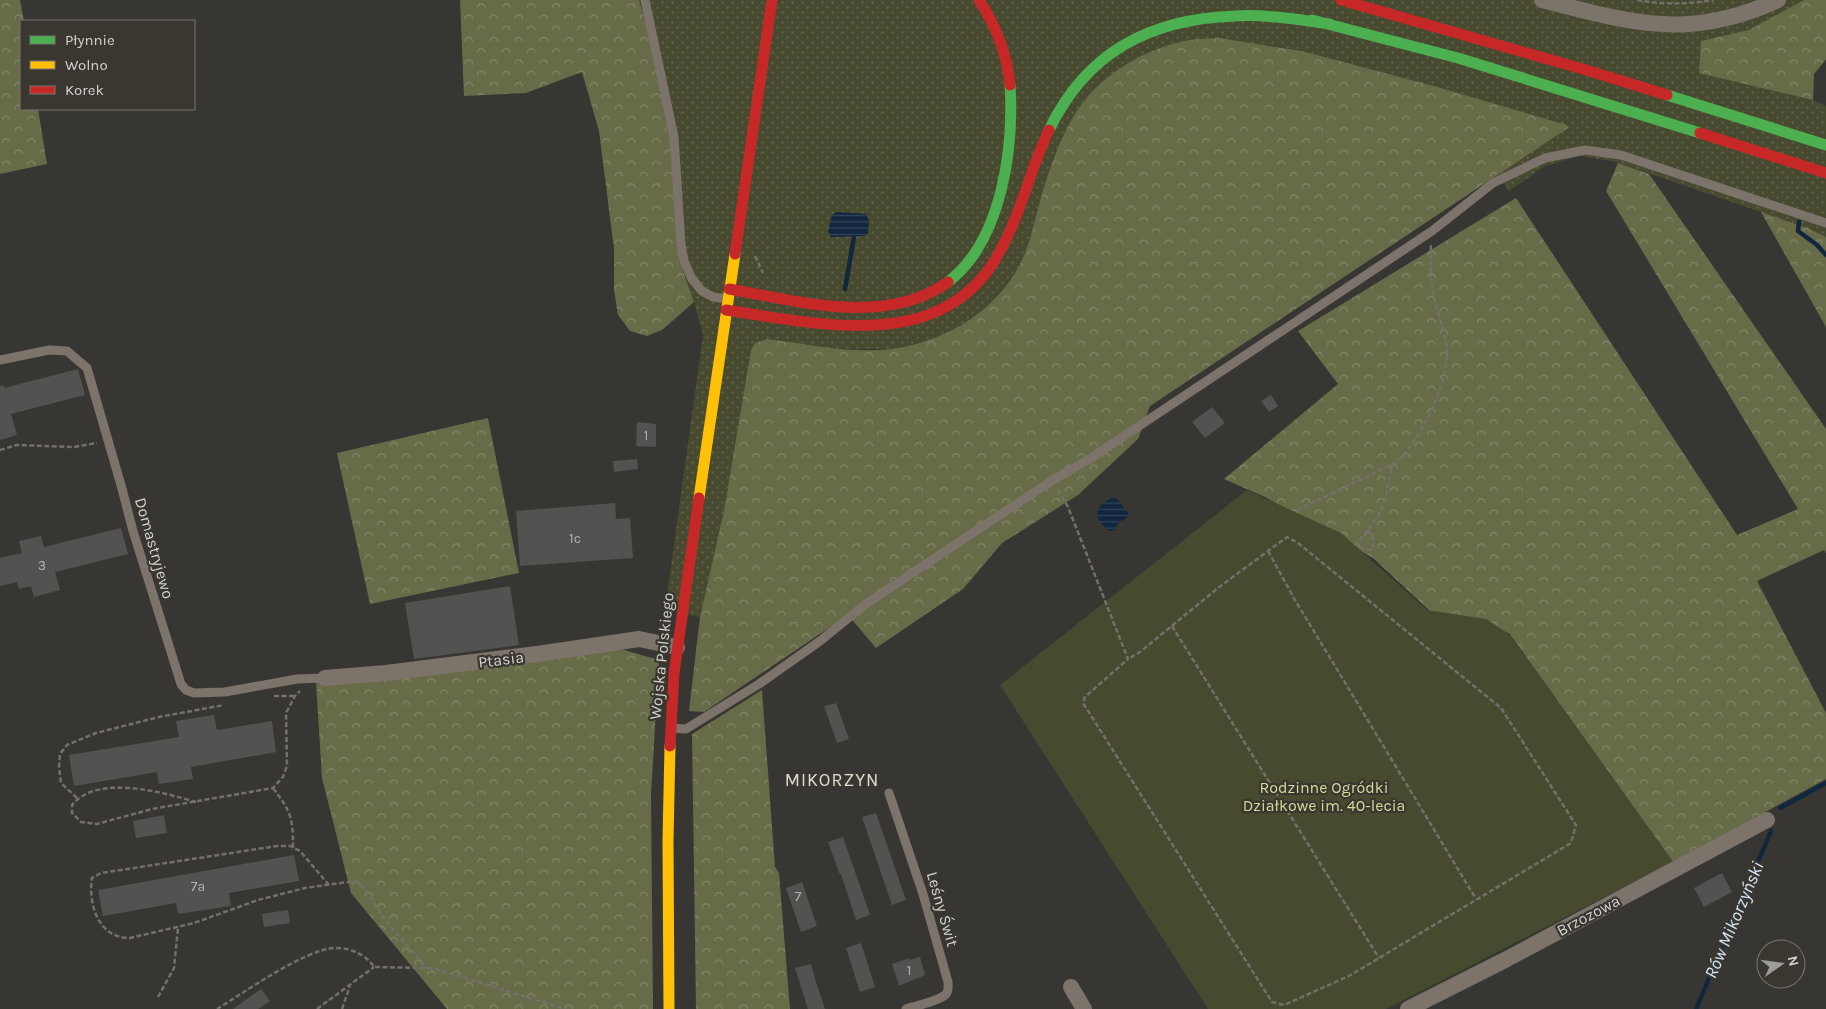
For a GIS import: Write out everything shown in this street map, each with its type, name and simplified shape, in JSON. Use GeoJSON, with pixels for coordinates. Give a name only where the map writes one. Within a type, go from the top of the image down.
{"type":"FeatureCollection","features":[{"type":"Feature","properties":{"kind":"main road","name":"Wojska Polskiego"},"geometry":{"type":"LineString","coordinates":[[669,1009],[668,811],[670,728],[677,647],[772,0]]}},
{"type":"Feature","properties":{"kind":"main road"},"geometry":{"type":"LineString","coordinates":[[727,299],[880,306],[896,304],[922,297],[941,287],[967,265],[981,246],[995,214],[1006,156],[1011,105],[1010,80],[1005,52],[995,26],[979,0]]}},
{"type":"Feature","properties":{"kind":"main road"},"geometry":{"type":"LineString","coordinates":[[1341,0],[1586,70],[1826,146]]}},
{"type":"Feature","properties":{"kind":"main road"},"geometry":{"type":"LineString","coordinates":[[1249,4],[1458,58],[1826,173]]}},
{"type":"Feature","properties":{"kind":"main road"},"geometry":{"type":"LineString","coordinates":[[727,299],[826,324],[867,327],[902,324],[937,313],[959,300],[973,288],[994,264],[1011,231],[1037,156],[1063,102],[1089,71],[1113,52],[1129,41],[1157,28],[1185,20],[1210,16],[1262,16],[1302,19],[1330,24]]}},
{"type":"Feature","properties":{"kind":"street"},"geometry":{"type":"LineString","coordinates":[[1542,0],[1624,20],[1676,25],[1701,24],[1738,16],[1778,0]]}},
{"type":"Feature","properties":{"kind":"street","name":"Ptasia"},"geometry":{"type":"LineString","coordinates":[[325,678],[396,672],[639,639],[677,647]]}},
{"type":"Feature","properties":{"kind":"street","name":"Brzozowa"},"geometry":{"type":"LineString","coordinates":[[1408,1009],[1505,960],[1767,820]]}},
{"type":"Feature","properties":{"kind":"street"},"geometry":{"type":"LineString","coordinates":[[1071,987],[1084,1009]]}},
{"type":"Feature","properties":{"kind":"lane"},"geometry":{"type":"LineString","coordinates":[[645,0],[674,138],[681,244],[684,261],[692,279],[702,291],[713,297],[727,299]]}},
{"type":"Feature","properties":{"kind":"lane"},"geometry":{"type":"LineString","coordinates":[[670,728],[686,729],[760,684],[820,642],[866,603],[1053,480],[1092,458],[1432,231],[1493,184],[1545,158],[1585,150],[1620,155],[1826,223]]}},
{"type":"Feature","properties":{"kind":"lane","name":"Domastryjewo"},"geometry":{"type":"LineString","coordinates":[[0,360],[49,350],[67,351],[87,368],[121,485],[132,531],[181,684],[186,690],[194,693],[225,692],[297,679],[325,678]]}},
{"type":"Feature","properties":{"kind":"lane","name":"Leśny Świt"},"geometry":{"type":"LineString","coordinates":[[889,793],[926,903],[948,982],[946,995],[909,1009]]}},
{"type":"Feature","properties":{"kind":"path"},"geometry":{"type":"LineString","coordinates":[[1637,0],[1682,4],[1714,0]]}},
{"type":"Feature","properties":{"kind":"path"},"geometry":{"type":"LineString","coordinates":[[1297,510],[1393,464],[1402,457],[1414,442],[1428,418],[1441,386],[1447,357],[1444,329],[1431,283],[1432,231]]}},
{"type":"Feature","properties":{"kind":"path"},"geometry":{"type":"LineString","coordinates":[[0,450],[17,445],[74,448],[90,444]]}},
{"type":"Feature","properties":{"kind":"path"},"geometry":{"type":"LineString","coordinates":[[1368,529],[1374,541],[1372,550],[1364,549],[1356,544],[1368,529],[1384,502],[1393,464]]}},
{"type":"Feature","properties":{"kind":"path"},"geometry":{"type":"LineString","coordinates":[[1053,480],[1068,507],[1128,659]]}},
{"type":"Feature","properties":{"kind":"path"},"geometry":{"type":"LineString","coordinates":[[1287,537],[1298,543],[1501,708],[1576,826],[1571,843],[1349,976],[1284,1006],[1272,1002],[1083,703],[1085,697],[1128,659],[1140,652],[1218,588],[1268,551],[1287,537]]}},
{"type":"Feature","properties":{"kind":"path"},"geometry":{"type":"LineString","coordinates":[[1268,551],[1295,600],[1476,899]]}},
{"type":"Feature","properties":{"kind":"path"},"geometry":{"type":"LineString","coordinates":[[1172,626],[1378,958]]}},
{"type":"Feature","properties":{"kind":"path"},"geometry":{"type":"LineString","coordinates":[[196,802],[172,795],[112,786],[77,799],[72,805],[72,813],[81,822],[97,824],[152,809],[196,802],[273,788],[283,777],[287,766],[286,713],[295,696],[304,687]]}},
{"type":"Feature","properties":{"kind":"path"},"geometry":{"type":"LineString","coordinates":[[272,696],[295,696]]}},
{"type":"Feature","properties":{"kind":"path"},"geometry":{"type":"LineString","coordinates":[[77,799],[62,783],[59,767],[60,754],[67,746],[96,733],[159,717],[225,704]]}},
{"type":"Feature","properties":{"kind":"path"},"geometry":{"type":"LineString","coordinates":[[273,788],[289,809],[293,825],[293,848]]}},
{"type":"Feature","properties":{"kind":"path"},"geometry":{"type":"LineString","coordinates":[[329,885],[300,851],[277,846],[101,873],[92,878],[90,890],[92,906],[100,923],[109,933],[122,938],[130,938],[178,928],[258,900],[304,888],[329,885],[355,881],[363,887],[388,924],[427,968]]}},
{"type":"Feature","properties":{"kind":"path"},"geometry":{"type":"LineString","coordinates":[[158,997],[174,968],[178,928]]}},
{"type":"Feature","properties":{"kind":"path"},"geometry":{"type":"LineString","coordinates":[[218,1009],[296,961],[334,948],[354,952],[369,958],[374,967]]}},
{"type":"Feature","properties":{"kind":"path"},"geometry":{"type":"LineString","coordinates":[[317,1009],[374,967],[427,968],[565,1009]]}},
{"type":"Feature","properties":{"kind":"path"},"geometry":{"type":"LineString","coordinates":[[342,1009],[350,985]]}},
{"type":"Feature","properties":{"kind":"green space"},"geometry":{"type":"Polygon","coordinates":[[[0,0],[20,0],[24,20],[20,20],[20,110],[38,110],[47,164],[0,174],[0,0]]]}},
{"type":"Feature","properties":{"kind":"green space"},"geometry":{"type":"Polygon","coordinates":[[[460,0],[639,0],[649,35],[670,137],[679,260],[694,302],[662,330],[647,336],[630,331],[618,315],[614,290],[614,249],[599,131],[582,72],[526,93],[464,96],[460,0]]]}},
{"type":"Feature","properties":{"kind":"green space"},"geometry":{"type":"Polygon","coordinates":[[[639,0],[1826,0],[1826,59],[1814,74],[1813,100],[1826,106],[1826,237],[1810,229],[1616,162],[1580,156],[1545,166],[1509,191],[1434,86],[1302,51],[1268,45],[1081,105],[1048,173],[1025,253],[1019,266],[992,302],[969,321],[957,329],[937,337],[916,344],[889,349],[751,350],[724,510],[700,617],[665,610],[703,335],[679,260],[674,193],[649,35],[639,0]]]}},
{"type":"Feature","properties":{"kind":"green space"},"geometry":{"type":"Polygon","coordinates":[[[1804,0],[1826,0],[1826,59],[1814,74],[1813,100],[1699,73],[1701,41],[1749,30],[1804,0]]]}},
{"type":"Feature","properties":{"kind":"green space"},"geometry":{"type":"Polygon","coordinates":[[[1219,38],[1302,51],[1434,86],[1567,125],[1568,128],[1150,406],[1138,439],[1078,495],[1002,543],[963,589],[876,648],[848,615],[704,712],[689,711],[700,617],[724,510],[751,350],[755,343],[767,339],[844,349],[891,349],[910,346],[928,340],[962,325],[991,302],[1004,289],[1015,273],[1029,242],[1044,187],[1060,144],[1075,114],[1091,93],[1115,72],[1143,55],[1189,40],[1219,38]]]}},
{"type":"Feature","properties":{"kind":"green space"},"geometry":{"type":"Polygon","coordinates":[[[1618,163],[1649,174],[1826,429],[1826,553],[1824,550],[1757,581],[1826,713],[1826,779],[1673,862],[1509,633],[1445,625],[1373,558],[1265,497],[1224,479],[1338,384],[1298,331],[1516,198],[1737,535],[1798,509],[1606,191],[1618,163]]]}},
{"type":"Feature","properties":{"kind":"green space"},"geometry":{"type":"Polygon","coordinates":[[[1761,212],[1810,229],[1826,237],[1826,327],[1761,212]]]}},
{"type":"Feature","properties":{"kind":"green space"},"geometry":{"type":"Polygon","coordinates":[[[488,418],[519,573],[370,604],[337,453],[488,418]]]}},
{"type":"Feature","properties":{"kind":"green space","name":"Rodzinne Ogródki Działkowe im. 40-lecia"},"geometry":{"type":"Polygon","coordinates":[[[1247,490],[1341,533],[1427,610],[1486,619],[1509,634],[1673,862],[1386,1009],[1208,1009],[1000,685],[1247,490]]]}},
{"type":"Feature","properties":{"kind":"green space"},"geometry":{"type":"Polygon","coordinates":[[[617,648],[659,660],[651,794],[653,1009],[447,1009],[351,893],[322,778],[316,681],[617,648]]]}},
{"type":"Feature","properties":{"kind":"green space"},"geometry":{"type":"Polygon","coordinates":[[[762,690],[775,867],[779,873],[790,1009],[696,1009],[692,734],[762,690]]]}},
{"type":"Feature","properties":{"kind":"water"},"geometry":{"type":"Polygon","coordinates":[[[837,212],[866,214],[869,220],[868,234],[864,236],[831,237],[828,231],[832,215],[837,212]]]}},
{"type":"Feature","properties":{"kind":"water"},"geometry":{"type":"Polygon","coordinates":[[[1115,497],[1130,515],[1117,525],[1115,530],[1110,531],[1100,522],[1098,512],[1103,504],[1115,497]]]}},
{"type":"Feature","properties":{"kind":"building"},"geometry":{"type":"Polygon","coordinates":[[[78,369],[85,395],[11,414],[17,435],[0,440],[0,386],[4,386],[4,388],[78,369]]]}},
{"type":"Feature","properties":{"kind":"building"},"geometry":{"type":"Polygon","coordinates":[[[1271,395],[1278,406],[1269,412],[1261,401],[1271,395]]]}},
{"type":"Feature","properties":{"kind":"building"},"geometry":{"type":"Polygon","coordinates":[[[1212,407],[1225,423],[1205,438],[1192,422],[1212,407]]]}},
{"type":"Feature","properties":{"kind":"building"},"geometry":{"type":"Polygon","coordinates":[[[637,422],[656,424],[656,447],[636,446],[637,422]]]}},
{"type":"Feature","properties":{"kind":"building"},"geometry":{"type":"Polygon","coordinates":[[[637,459],[638,469],[614,472],[613,461],[637,459]]]}},
{"type":"Feature","properties":{"kind":"building"},"geometry":{"type":"Polygon","coordinates":[[[615,503],[616,519],[630,518],[633,558],[520,566],[516,511],[615,503]]]}},
{"type":"Feature","properties":{"kind":"building"},"geometry":{"type":"Polygon","coordinates":[[[121,528],[128,554],[55,572],[60,590],[34,597],[31,586],[19,589],[17,582],[0,586],[0,558],[22,553],[19,541],[41,536],[44,547],[121,528]]]}},
{"type":"Feature","properties":{"kind":"building"},"geometry":{"type":"Polygon","coordinates":[[[510,586],[519,645],[414,659],[405,603],[510,586]]]}},
{"type":"Feature","properties":{"kind":"building"},"geometry":{"type":"Polygon","coordinates":[[[836,703],[849,739],[837,743],[824,706],[836,703]]]}},
{"type":"Feature","properties":{"kind":"building"},"geometry":{"type":"Polygon","coordinates":[[[214,715],[217,730],[272,721],[276,752],[191,767],[193,779],[159,784],[157,772],[74,786],[69,755],[179,737],[176,721],[214,715]]]}},
{"type":"Feature","properties":{"kind":"building"},"geometry":{"type":"Polygon","coordinates":[[[876,813],[906,900],[892,905],[862,817],[876,813]]]}},
{"type":"Feature","properties":{"kind":"building"},"geometry":{"type":"Polygon","coordinates":[[[164,815],[167,833],[136,838],[133,821],[164,815]]]}},
{"type":"Feature","properties":{"kind":"building"},"geometry":{"type":"Polygon","coordinates":[[[843,837],[870,915],[856,920],[828,842],[843,837]]]}},
{"type":"Feature","properties":{"kind":"building"},"geometry":{"type":"Polygon","coordinates":[[[294,855],[299,881],[229,893],[231,906],[178,914],[176,903],[103,916],[98,890],[294,855]]]}},
{"type":"Feature","properties":{"kind":"building"},"geometry":{"type":"Polygon","coordinates":[[[1722,873],[1732,892],[1704,907],[1694,888],[1722,873]]]}},
{"type":"Feature","properties":{"kind":"building"},"geometry":{"type":"Polygon","coordinates":[[[802,882],[817,926],[801,932],[786,888],[802,882]]]}},
{"type":"Feature","properties":{"kind":"building"},"geometry":{"type":"Polygon","coordinates":[[[288,910],[290,923],[264,927],[262,914],[288,910]]]}},
{"type":"Feature","properties":{"kind":"building"},"geometry":{"type":"Polygon","coordinates":[[[861,943],[875,987],[860,992],[846,948],[861,943]]]}},
{"type":"Feature","properties":{"kind":"building"},"geometry":{"type":"Polygon","coordinates":[[[920,957],[925,975],[899,986],[892,964],[920,957]]]}},
{"type":"Feature","properties":{"kind":"building"},"geometry":{"type":"Polygon","coordinates":[[[811,964],[825,1009],[808,1009],[795,968],[811,964]]]}},
{"type":"Feature","properties":{"kind":"building"},"geometry":{"type":"Polygon","coordinates":[[[261,989],[270,1001],[258,1009],[233,1009],[261,989]]]}},
{"type":"Feature","properties":{"kind":"waterway","name":"Rów Mikorzyński"},"geometry":{"type":"LineString","coordinates":[[1799,222],[1798,231],[1817,245],[1826,255]]}},
{"type":"Feature","properties":{"kind":"waterway"},"geometry":{"type":"LineString","coordinates":[[845,289],[854,237]]}},
{"type":"Feature","properties":{"kind":"waterway","name":"Rów Mikorzyński"},"geometry":{"type":"LineString","coordinates":[[1780,808],[1826,783]]}},
{"type":"Feature","properties":{"kind":"waterway","name":"Rów Mikorzyński"},"geometry":{"type":"LineString","coordinates":[[1696,1009],[1771,831]]}},
{"type":"Feature","properties":{"kind":"traffic: fast"},"geometry":{"type":"LineString","coordinates":[[1049,130],[1064,103],[1082,79],[1102,60],[1125,44],[1149,33],[1176,24],[1235,16],[1295,19],[1330,24]]}},
{"type":"Feature","properties":{"kind":"traffic: fast"},"geometry":{"type":"LineString","coordinates":[[1312,20],[1458,58],[1700,133]]}},
{"type":"Feature","properties":{"kind":"traffic: fast"},"geometry":{"type":"LineString","coordinates":[[948,282],[966,264],[981,243],[1001,192],[1010,137],[1010,85]]}},
{"type":"Feature","properties":{"kind":"traffic: fast"},"geometry":{"type":"LineString","coordinates":[[1667,95],[1826,145]]}},
{"type":"Feature","properties":{"kind":"traffic: slow"},"geometry":{"type":"LineString","coordinates":[[699,498],[735,254]]}},
{"type":"Feature","properties":{"kind":"traffic: slow"},"geometry":{"type":"LineString","coordinates":[[669,1009],[668,841],[670,746]]}},
{"type":"Feature","properties":{"kind":"traffic: jam"},"geometry":{"type":"LineString","coordinates":[[735,254],[772,0]]}},
{"type":"Feature","properties":{"kind":"traffic: jam"},"geometry":{"type":"LineString","coordinates":[[979,0],[1000,40],[1009,73],[1010,85]]}},
{"type":"Feature","properties":{"kind":"traffic: jam"},"geometry":{"type":"LineString","coordinates":[[1341,0],[1667,95]]}},
{"type":"Feature","properties":{"kind":"traffic: jam"},"geometry":{"type":"LineString","coordinates":[[726,310],[839,325],[877,325],[913,320],[946,307],[975,285],[999,253],[1007,238],[1049,130]]}},
{"type":"Feature","properties":{"kind":"traffic: jam"},"geometry":{"type":"LineString","coordinates":[[1700,133],[1826,173]]}},
{"type":"Feature","properties":{"kind":"traffic: jam"},"geometry":{"type":"LineString","coordinates":[[729,289],[812,304],[869,307],[897,304],[923,296],[948,282]]}},
{"type":"Feature","properties":{"kind":"traffic: jam"},"geometry":{"type":"LineString","coordinates":[[670,746],[674,673],[699,498]]}},
{"type":"Feature","properties":{"kind":"district","name":"MIKORZYN"},"geometry":{"type":"Point","coordinates":[832,780]}}]}
